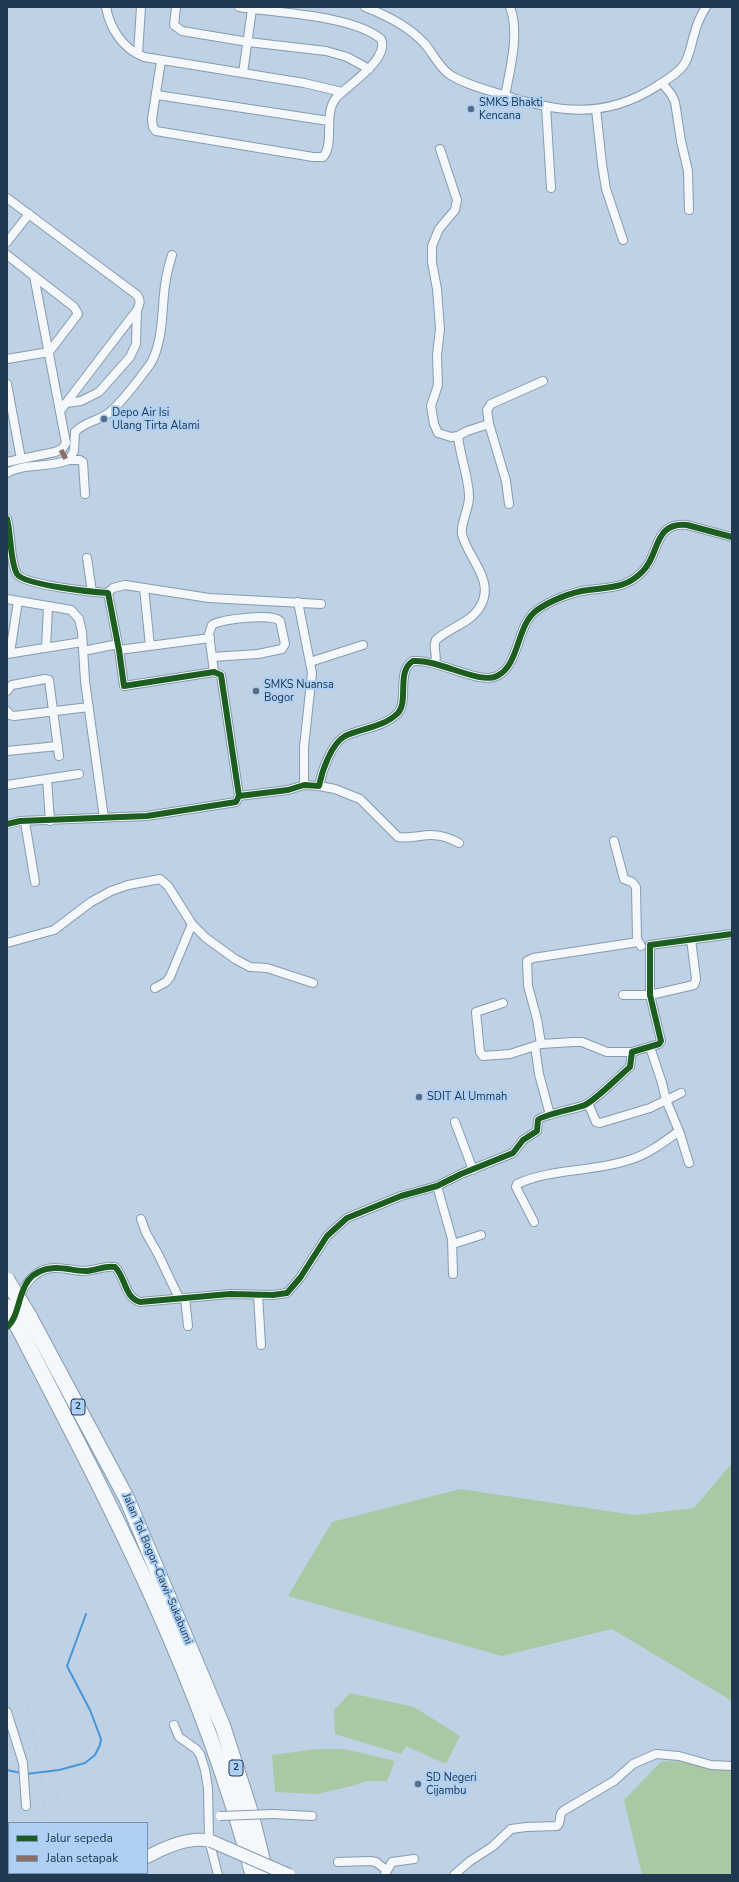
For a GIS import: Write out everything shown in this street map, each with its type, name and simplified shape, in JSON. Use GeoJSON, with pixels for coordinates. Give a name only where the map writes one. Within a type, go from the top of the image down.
{"type":"FeatureCollection","features":[{"type":"Feature","properties":{"kind":"highway","name":"Jalan Tol Bogor–Ciawi–Sukabumi"},"geometry":{"type":"LineString","coordinates":[[7,1280],[18,1323],[223,1727],[251,1814],[266,1875]]}},
{"type":"Feature","properties":{"kind":"highway","name":"Jalan Tol Bogor–Ciawi–Sukabumi"},"geometry":{"type":"LineString","coordinates":[[7,1308],[18,1323],[127,1499],[191,1666],[208,1729],[238,1818],[253,1875]]}},
{"type":"Feature","properties":{"kind":"main road"},"geometry":{"type":"LineString","coordinates":[[148,1856],[190,1841],[210,1841],[289,1875]]}},
{"type":"Feature","properties":{"kind":"street"},"geometry":{"type":"LineString","coordinates":[[106,7],[115,33],[126,46],[138,54],[161,61],[311,84],[342,92]]}},
{"type":"Feature","properties":{"kind":"street"},"geometry":{"type":"LineString","coordinates":[[138,54],[141,7]]}},
{"type":"Feature","properties":{"kind":"street"},"geometry":{"type":"LineString","coordinates":[[176,7],[174,21],[178,30],[248,42],[336,53],[369,69]]}},
{"type":"Feature","properties":{"kind":"street"},"geometry":{"type":"LineString","coordinates":[[161,61],[152,122],[153,127],[159,132],[313,157],[323,157],[326,154],[329,121],[333,104],[342,92],[354,84],[369,69],[380,51],[382,43],[379,38],[362,29],[328,19],[239,7]]}},
{"type":"Feature","properties":{"kind":"street"},"geometry":{"type":"LineString","coordinates":[[365,7],[384,15],[407,29],[424,44],[439,65],[450,74],[505,96],[546,106],[570,109],[596,109],[626,103],[662,83],[677,72],[687,60],[695,30],[706,7]]}},
{"type":"Feature","properties":{"kind":"street"},"geometry":{"type":"LineString","coordinates":[[505,96],[511,66],[514,31],[514,18],[510,7]]}},
{"type":"Feature","properties":{"kind":"street"},"geometry":{"type":"LineString","coordinates":[[243,73],[252,9]]}},
{"type":"Feature","properties":{"kind":"street"},"geometry":{"type":"LineString","coordinates":[[662,83],[672,94],[675,102],[681,141],[688,171],[689,210]]}},
{"type":"Feature","properties":{"kind":"street"},"geometry":{"type":"LineString","coordinates":[[157,95],[329,121]]}},
{"type":"Feature","properties":{"kind":"street"},"geometry":{"type":"LineString","coordinates":[[546,106],[551,188]]}},
{"type":"Feature","properties":{"kind":"street"},"geometry":{"type":"LineString","coordinates":[[596,109],[606,189],[623,240]]}},
{"type":"Feature","properties":{"kind":"street"},"geometry":{"type":"LineString","coordinates":[[440,149],[457,200],[455,210],[439,229],[432,246],[432,262],[438,301],[440,334],[437,355],[438,385],[431,406],[434,424],[438,433],[454,438],[466,431],[489,424]]}},
{"type":"Feature","properties":{"kind":"street"},"geometry":{"type":"LineString","coordinates":[[7,198],[137,296],[140,304],[60,411]]}},
{"type":"Feature","properties":{"kind":"street"},"geometry":{"type":"LineString","coordinates":[[7,242],[29,214]]}},
{"type":"Feature","properties":{"kind":"street"},"geometry":{"type":"LineString","coordinates":[[7,255],[74,306],[78,314],[49,352],[7,359]]}},
{"type":"Feature","properties":{"kind":"street"},"geometry":{"type":"LineString","coordinates":[[68,460],[74,451],[75,432],[83,425],[112,411],[156,355],[167,270],[172,255]]}},
{"type":"Feature","properties":{"kind":"street"},"geometry":{"type":"LineString","coordinates":[[7,462],[61,450],[64,447],[66,440],[34,276]]}},
{"type":"Feature","properties":{"kind":"street"},"geometry":{"type":"LineString","coordinates":[[66,403],[81,401],[94,395],[130,357],[136,344],[137,310]]}},
{"type":"Feature","properties":{"kind":"street"},"geometry":{"type":"LineString","coordinates":[[510,504],[506,481],[489,424],[487,410],[488,406],[543,381]]}},
{"type":"Feature","properties":{"kind":"street"},"geometry":{"type":"LineString","coordinates":[[7,384],[21,459]]}},
{"type":"Feature","properties":{"kind":"street"},"geometry":{"type":"LineString","coordinates":[[435,663],[436,658],[434,646],[436,640],[473,615],[481,606],[484,593],[481,574],[466,545],[462,532],[468,511],[469,497],[458,436]]}},
{"type":"Feature","properties":{"kind":"street"},"geometry":{"type":"LineString","coordinates":[[61,450],[68,460]]}},
{"type":"Feature","properties":{"kind":"street"},"geometry":{"type":"LineString","coordinates":[[7,473],[15,470],[68,460],[80,460],[83,462],[85,494]]}},
{"type":"Feature","properties":{"kind":"street"},"geometry":{"type":"LineString","coordinates":[[7,519],[14,564],[17,574],[24,580],[92,592],[108,593],[113,588],[120,586],[144,588],[209,598],[321,604]]}},
{"type":"Feature","properties":{"kind":"street"},"geometry":{"type":"LineString","coordinates":[[319,786],[324,763],[341,739],[378,725],[400,711],[405,673],[410,663],[416,661],[435,663],[484,679],[496,677],[507,667],[526,623],[534,612],[553,602],[579,592],[612,588],[634,578],[647,567],[652,558],[658,538],[668,529],[680,525],[687,525],[732,537]]}},
{"type":"Feature","properties":{"kind":"street"},"geometry":{"type":"LineString","coordinates":[[87,558],[92,592]]}},
{"type":"Feature","properties":{"kind":"street"},"geometry":{"type":"LineString","coordinates":[[144,588],[150,646]]}},
{"type":"Feature","properties":{"kind":"street"},"geometry":{"type":"LineString","coordinates":[[7,824],[147,816],[236,802],[239,796],[222,677],[219,673],[214,672],[124,686],[119,647],[108,593]]}},
{"type":"Feature","properties":{"kind":"street"},"geometry":{"type":"LineString","coordinates":[[7,599],[71,610],[80,624],[89,707],[104,818]]}},
{"type":"Feature","properties":{"kind":"street"},"geometry":{"type":"LineString","coordinates":[[18,601],[9,654],[46,648],[83,646],[150,646],[210,638]]}},
{"type":"Feature","properties":{"kind":"street"},"geometry":{"type":"LineString","coordinates":[[298,602],[310,662],[312,687],[304,747],[304,785]]}},
{"type":"Feature","properties":{"kind":"street"},"geometry":{"type":"LineString","coordinates":[[46,648],[48,607]]}},
{"type":"Feature","properties":{"kind":"street"},"geometry":{"type":"LineString","coordinates":[[212,657],[278,650],[285,646],[280,621],[272,617],[218,622],[210,627],[210,638],[212,657],[214,672]]}},
{"type":"Feature","properties":{"kind":"street"},"geometry":{"type":"LineString","coordinates":[[310,662],[363,645]]}},
{"type":"Feature","properties":{"kind":"street"},"geometry":{"type":"LineString","coordinates":[[7,691],[12,685],[47,679],[50,682],[59,756]]}},
{"type":"Feature","properties":{"kind":"street"},"geometry":{"type":"LineString","coordinates":[[7,711],[10,715],[14,716],[89,707]]}},
{"type":"Feature","properties":{"kind":"street"},"geometry":{"type":"LineString","coordinates":[[7,751],[58,746]]}},
{"type":"Feature","properties":{"kind":"street"},"geometry":{"type":"LineString","coordinates":[[7,785],[79,774]]}},
{"type":"Feature","properties":{"kind":"street"},"geometry":{"type":"LineString","coordinates":[[47,779],[50,821]]}},
{"type":"Feature","properties":{"kind":"street"},"geometry":{"type":"LineString","coordinates":[[239,796],[288,790],[304,785],[335,789],[360,799],[398,837],[405,838],[430,835],[443,836],[459,843]]}},
{"type":"Feature","properties":{"kind":"street"},"geometry":{"type":"LineString","coordinates":[[24,822],[35,882]]}},
{"type":"Feature","properties":{"kind":"street"},"geometry":{"type":"LineString","coordinates":[[614,841],[623,877],[633,883],[636,887],[638,942],[642,946],[732,934]]}},
{"type":"Feature","properties":{"kind":"street"},"geometry":{"type":"LineString","coordinates":[[7,944],[54,930],[91,902],[111,891],[128,885],[162,880],[166,883],[192,924],[209,940],[243,964],[250,967],[267,968],[282,972],[313,983]]}},
{"type":"Feature","properties":{"kind":"street"},"geometry":{"type":"LineString","coordinates":[[155,988],[166,982],[170,977],[192,924]]}},
{"type":"Feature","properties":{"kind":"street"},"geometry":{"type":"LineString","coordinates":[[623,995],[650,995],[694,985],[696,979],[691,939]]}},
{"type":"Feature","properties":{"kind":"street"},"geometry":{"type":"LineString","coordinates":[[550,1115],[539,1074],[537,1019],[528,986],[527,961],[533,958],[638,942]]}},
{"type":"Feature","properties":{"kind":"street"},"geometry":{"type":"LineString","coordinates":[[503,1003],[476,1012],[482,1055],[486,1057],[510,1054],[538,1045],[577,1042],[607,1052],[633,1052],[658,1045],[660,1041],[650,995],[650,945]]}},
{"type":"Feature","properties":{"kind":"street"},"geometry":{"type":"LineString","coordinates":[[650,1047],[666,1100],[679,1130],[688,1163]]}},
{"type":"Feature","properties":{"kind":"street"},"geometry":{"type":"LineString","coordinates":[[18,1323],[13,1321],[19,1299],[27,1282],[38,1273],[53,1268],[85,1271],[113,1267],[118,1271],[130,1295],[136,1301],[144,1302],[236,1294],[280,1295],[291,1291],[309,1266],[327,1236],[346,1218],[408,1194],[437,1186],[515,1151],[523,1140],[537,1131],[538,1119],[588,1103],[630,1067],[631,1055],[633,1052]]}},
{"type":"Feature","properties":{"kind":"street"},"geometry":{"type":"LineString","coordinates":[[588,1103],[596,1122],[600,1123],[644,1110],[682,1093]]}},
{"type":"Feature","properties":{"kind":"street"},"geometry":{"type":"LineString","coordinates":[[455,1122],[473,1170]]}},
{"type":"Feature","properties":{"kind":"street"},"geometry":{"type":"LineString","coordinates":[[534,1222],[516,1187],[517,1184],[560,1172],[630,1160],[663,1142],[679,1130]]}},
{"type":"Feature","properties":{"kind":"street"},"geometry":{"type":"LineString","coordinates":[[437,1186],[453,1244],[453,1274]]}},
{"type":"Feature","properties":{"kind":"street"},"geometry":{"type":"LineString","coordinates":[[141,1219],[146,1233],[182,1298],[188,1326]]}},
{"type":"Feature","properties":{"kind":"street"},"geometry":{"type":"LineString","coordinates":[[453,1244],[481,1235]]}},
{"type":"Feature","properties":{"kind":"street"},"geometry":{"type":"LineString","coordinates":[[258,1295],[261,1345]]}},
{"type":"Feature","properties":{"kind":"street"},"geometry":{"type":"LineString","coordinates":[[7,1712],[23,1763],[26,1786],[26,1806]]}},
{"type":"Feature","properties":{"kind":"street"},"geometry":{"type":"LineString","coordinates":[[174,1725],[179,1737],[196,1749],[200,1754],[205,1770],[208,1788],[207,1817],[210,1841],[218,1875]]}},
{"type":"Feature","properties":{"kind":"street"},"geometry":{"type":"LineString","coordinates":[[454,1875],[470,1860],[495,1844],[511,1829],[556,1826],[560,1823],[560,1814],[614,1782],[629,1767],[642,1759],[656,1754],[668,1754],[707,1764],[732,1766]]}},
{"type":"Feature","properties":{"kind":"street"},"geometry":{"type":"LineString","coordinates":[[207,1817],[273,1814],[312,1816]]}},
{"type":"Feature","properties":{"kind":"street"},"geometry":{"type":"LineString","coordinates":[[338,1862],[376,1862],[386,1873],[392,1862],[414,1859]]}},
{"type":"Feature","properties":{"kind":"green space"},"geometry":{"type":"Polygon","coordinates":[[[732,1463],[732,1701],[612,1629],[502,1656],[288,1596],[332,1522],[460,1489],[634,1515],[694,1508],[732,1463]]]}},
{"type":"Feature","properties":{"kind":"green space"},"geometry":{"type":"Polygon","coordinates":[[[350,1693],[414,1707],[460,1736],[446,1764],[406,1746],[401,1754],[335,1734],[334,1710],[350,1693]]]}},
{"type":"Feature","properties":{"kind":"green space"},"geometry":{"type":"Polygon","coordinates":[[[317,1749],[344,1749],[395,1761],[387,1781],[367,1781],[317,1794],[275,1792],[272,1755],[317,1749]]]}},
{"type":"Feature","properties":{"kind":"green space"},"geometry":{"type":"Polygon","coordinates":[[[662,1761],[732,1764],[732,1875],[642,1875],[624,1800],[662,1761]]]}},
{"type":"Feature","properties":{"kind":"waterway"},"geometry":{"type":"LineString","coordinates":[[26,1774],[59,1770],[85,1763],[95,1755],[100,1745],[101,1739],[90,1710],[67,1666],[86,1614]]}},
{"type":"Feature","properties":{"kind":"waterway"},"geometry":{"type":"LineString","coordinates":[[7,1770],[21,1773]]}},
{"type":"Feature","properties":{"kind":"railway"},"geometry":{"type":"LineString","coordinates":[[7,1645],[21,1665],[40,1707],[55,1776],[59,1822]]}},
{"type":"Feature","properties":{"kind":"railway"},"geometry":{"type":"LineString","coordinates":[[7,1661],[21,1685],[29,1711],[37,1751],[46,1822]]}},
{"type":"Feature","properties":{"kind":"marked path"},"geometry":{"type":"LineString","coordinates":[[61,450],[67,461]]}},
{"type":"Feature","properties":{"kind":"cycle path"},"geometry":{"type":"LineString","coordinates":[[7,519],[13,562],[17,574],[22,578],[45,585],[108,593],[124,686],[214,672],[221,675],[239,796],[236,802],[147,816],[20,821],[7,824]]}},
{"type":"Feature","properties":{"kind":"cycle path"},"geometry":{"type":"LineString","coordinates":[[239,796],[288,790],[304,785],[319,786],[322,773],[331,751],[340,740],[352,733],[373,727],[386,721],[398,713],[403,701],[405,672],[413,661],[423,661],[480,677],[490,678],[497,676],[504,671],[510,663],[525,625],[537,610],[554,600],[568,595],[588,590],[617,586],[637,577],[648,564],[659,540],[668,529],[676,525],[687,525],[732,537]]}},
{"type":"Feature","properties":{"kind":"cycle path"},"geometry":{"type":"LineString","coordinates":[[7,1327],[13,1320],[22,1293],[32,1276],[41,1271],[54,1268],[85,1271],[115,1267],[119,1271],[128,1292],[135,1300],[140,1302],[230,1294],[273,1295],[287,1293],[300,1278],[327,1236],[347,1218],[401,1196],[437,1186],[461,1174],[513,1153],[523,1140],[537,1131],[538,1120],[590,1102],[630,1067],[632,1052],[659,1044],[661,1041],[650,995],[650,945],[732,934]]}},
{"type":"Feature","properties":{"kind":"place","name":"SMKS Bhakti Kencana"},"geometry":{"type":"Point","coordinates":[471,109]}},
{"type":"Feature","properties":{"kind":"place","name":"Depo Air Isi Ulang Tirta Alami"},"geometry":{"type":"Point","coordinates":[104,419]}},
{"type":"Feature","properties":{"kind":"place","name":"SMKS Nuansa Bogor"},"geometry":{"type":"Point","coordinates":[256,691]}},
{"type":"Feature","properties":{"kind":"place","name":"SDIT Al Ummah"},"geometry":{"type":"Point","coordinates":[419,1097]}},
{"type":"Feature","properties":{"kind":"place","name":"SD Negeri Cijambu"},"geometry":{"type":"Point","coordinates":[418,1784]}}]}
